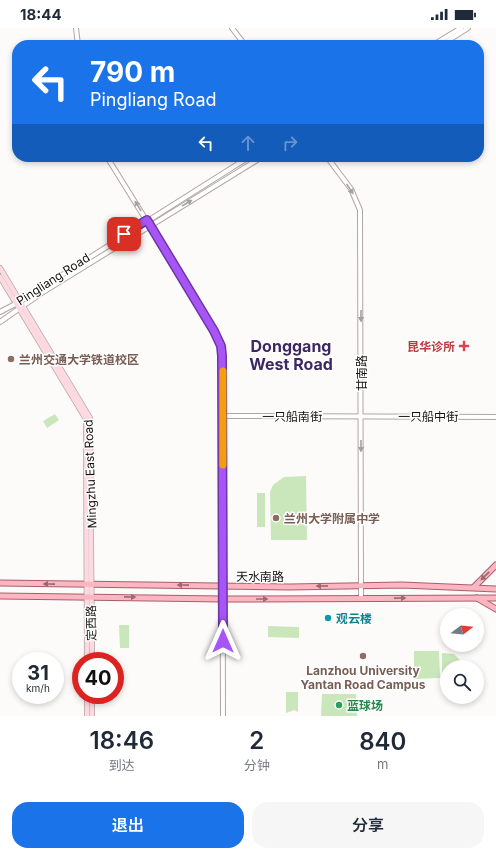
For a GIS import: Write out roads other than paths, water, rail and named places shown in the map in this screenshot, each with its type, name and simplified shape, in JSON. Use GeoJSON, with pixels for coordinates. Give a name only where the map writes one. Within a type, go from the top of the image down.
{"type":"FeatureCollection","features":[{"type":"Feature","properties":{"kind":"main road","name":"Mingzhu East Road"},"geometry":{"type":"LineString","coordinates":[[0,268],[20,304],[90,418],[90,584]]}},
{"type":"Feature","properties":{"kind":"main road","name":"Mingzhu East Road"},"geometry":{"type":"LineString","coordinates":[[0,277],[20,304]]}},
{"type":"Feature","properties":{"kind":"main road"},"geometry":{"type":"LineString","coordinates":[[474,587],[496,565]]}},
{"type":"Feature","properties":{"kind":"main road","name":"天水南路"},"geometry":{"type":"LineString","coordinates":[[0,583],[474,587],[496,589]]}},
{"type":"Feature","properties":{"kind":"main road","name":"定西路"},"geometry":{"type":"LineString","coordinates":[[88,652],[90,584]]}},
{"type":"Feature","properties":{"kind":"main road","name":"天水南路"},"geometry":{"type":"LineString","coordinates":[[0,596],[223,599],[496,598]]}},
{"type":"Feature","properties":{"kind":"main road","name":"定西路"},"geometry":{"type":"LineString","coordinates":[[89,596],[92,652]]}},
{"type":"Feature","properties":{"kind":"main road"},"geometry":{"type":"LineString","coordinates":[[476,598],[496,609]]}},
{"type":"Feature","properties":{"kind":"main road"},"geometry":{"type":"LineString","coordinates":[[87,704],[87,716]]}},
{"type":"Feature","properties":{"kind":"main road"},"geometry":{"type":"LineString","coordinates":[[92,704],[92,716]]}},
{"type":"Feature","properties":{"kind":"street"},"geometry":{"type":"LineString","coordinates":[[76,28],[77,40]]}},
{"type":"Feature","properties":{"kind":"street"},"geometry":{"type":"LineString","coordinates":[[232,28],[241,40]]}},
{"type":"Feature","properties":{"kind":"street"},"geometry":{"type":"LineString","coordinates":[[440,40],[455,30],[461,28]]}},
{"type":"Feature","properties":{"kind":"street"},"geometry":{"type":"LineString","coordinates":[[449,40],[468,28]]}},
{"type":"Feature","properties":{"kind":"street"},"geometry":{"type":"LineString","coordinates":[[110,162],[214,331],[221,346],[223,416],[223,716]]}},
{"type":"Feature","properties":{"kind":"street","name":"Pingliang Road"},"geometry":{"type":"LineString","coordinates":[[0,322],[20,304],[147,220],[241,162]]}},
{"type":"Feature","properties":{"kind":"street","name":"Pingliang Road"},"geometry":{"type":"LineString","coordinates":[[0,312],[20,304],[254,162]]}},
{"type":"Feature","properties":{"kind":"street","name":"甘南路"},"geometry":{"type":"LineString","coordinates":[[331,162],[351,189],[360,210],[361,598]]}},
{"type":"Feature","properties":{"kind":"street","name":"一只船南街"},"geometry":{"type":"LineString","coordinates":[[223,416],[361,416]]}},
{"type":"Feature","properties":{"kind":"street","name":"一只船中街"},"geometry":{"type":"LineString","coordinates":[[361,416],[496,416]]}},
{"type":"Feature","properties":{"kind":"place","name":"昆华诊所"},"geometry":{"type":"Point","coordinates":[464,346]}},
{"type":"Feature","properties":{"kind":"place","name":"兰州交通大学铁道校区"},"geometry":{"type":"Point","coordinates":[11,359]}},
{"type":"Feature","properties":{"kind":"place","name":"兰州大学附属中学"},"geometry":{"type":"Point","coordinates":[276,518]}},
{"type":"Feature","properties":{"kind":"place","name":"观云楼"},"geometry":{"type":"Point","coordinates":[328,618]}},
{"type":"Feature","properties":{"kind":"place","name":"Lanzhou University Yantan Road Campus"},"geometry":{"type":"Point","coordinates":[363,656]}},
{"type":"Feature","properties":{"kind":"place","name":"蓝球场"},"geometry":{"type":"Point","coordinates":[339,705]}},
{"type":"Feature","properties":{"kind":"district","name":"Donggang West Road"},"geometry":{"type":"Point","coordinates":[291,355]}}]}
